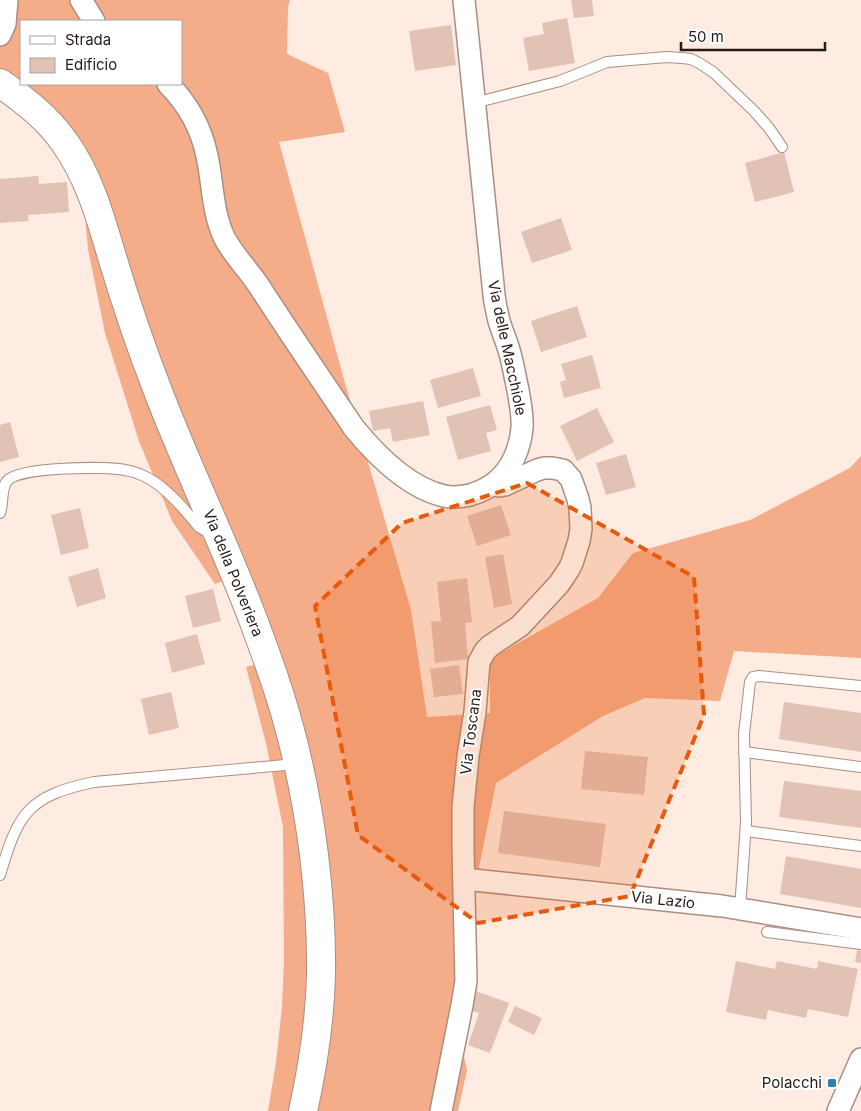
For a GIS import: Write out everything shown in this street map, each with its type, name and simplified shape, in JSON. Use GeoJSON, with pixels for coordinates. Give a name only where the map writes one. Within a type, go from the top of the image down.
{"type":"FeatureCollection","features":[{"type":"Feature","properties":{"kind":"main road","name":"Via della Polveriera"},"geometry":{"type":"LineString","coordinates":[[0,83],[20,98],[55,130],[66,144],[89,188],[154,382],[253,620],[284,709],[306,803],[319,911],[321,974],[318,1026],[303,1111]]}},
{"type":"Feature","properties":{"kind":"street"},"geometry":{"type":"LineString","coordinates":[[0,35],[5,24],[7,0]]}},
{"type":"Feature","properties":{"kind":"street"},"geometry":{"type":"LineString","coordinates":[[81,0],[93,20]]}},
{"type":"Feature","properties":{"kind":"street","name":"Via delle Macchiole"},"geometry":{"type":"LineString","coordinates":[[169,85],[185,103],[201,132],[207,156],[215,210],[225,238],[359,433],[398,472],[434,493],[458,497],[483,490],[495,483],[506,472],[514,458],[521,435],[523,417],[511,355],[495,302],[464,0]]}},
{"type":"Feature","properties":{"kind":"street","name":"Via Toscana"},"geometry":{"type":"LineString","coordinates":[[441,1111],[466,986],[463,837],[464,787],[475,712],[478,667],[485,651],[524,623],[559,584],[571,566],[581,529],[580,505],[573,483],[568,474],[562,469],[544,468],[505,486],[499,486],[495,483]]}},
{"type":"Feature","properties":{"kind":"street","name":"Via Lazio"},"geometry":{"type":"LineString","coordinates":[[464,879],[740,909],[861,929]]}},
{"type":"Feature","properties":{"kind":"street"},"geometry":{"type":"LineString","coordinates":[[838,1111],[856,1087],[861,1060]]}},
{"type":"Feature","properties":{"kind":"lane"},"geometry":{"type":"LineString","coordinates":[[474,103],[560,81],[607,62],[682,58],[699,62],[713,72],[754,111],[782,147]]}},
{"type":"Feature","properties":{"kind":"lane"},"geometry":{"type":"LineString","coordinates":[[0,513],[4,486],[15,476],[38,471],[109,468],[124,470],[147,477],[170,496],[199,527],[204,530],[214,527]]}},
{"type":"Feature","properties":{"kind":"lane"},"geometry":{"type":"LineString","coordinates":[[740,909],[746,831],[744,734],[750,680],[757,676],[861,686]]}},
{"type":"Feature","properties":{"kind":"lane"},"geometry":{"type":"LineString","coordinates":[[744,752],[861,767]]}},
{"type":"Feature","properties":{"kind":"lane"},"geometry":{"type":"LineString","coordinates":[[0,875],[8,846],[20,821],[34,805],[61,791],[94,782],[298,764]]}},
{"type":"Feature","properties":{"kind":"lane"},"geometry":{"type":"LineString","coordinates":[[746,831],[861,846]]}},
{"type":"Feature","properties":{"kind":"lane"},"geometry":{"type":"LineString","coordinates":[[767,932],[861,944]]}},
{"type":"Feature","properties":{"kind":"highlighted area"},"geometry":{"type":"Polygon","coordinates":[[[527,483],[694,577],[704,715],[630,896],[478,923],[358,835],[315,606],[402,523],[527,483]]]}},
{"type":"Feature","properties":{"kind":"shaded area"},"geometry":{"type":"Polygon","coordinates":[[[0,0],[290,0],[288,7],[287,54],[328,73],[345,132],[279,142],[343,376],[411,610],[427,717],[490,713],[490,659],[598,598],[633,553],[750,520],[850,468],[861,456],[861,658],[734,651],[720,701],[645,698],[603,716],[496,783],[452,1002],[467,1070],[458,1111],[268,1111],[282,1007],[284,961],[283,827],[266,743],[246,667],[257,664],[225,580],[215,584],[172,521],[139,441],[105,333],[88,249],[85,216],[72,168],[0,70],[0,0]]]}},
{"type":"Feature","properties":{"kind":"building"},"geometry":{"type":"Polygon","coordinates":[[[571,0],[592,0],[594,16],[574,18],[571,0]]]}},
{"type":"Feature","properties":{"kind":"building"},"geometry":{"type":"Polygon","coordinates":[[[567,18],[575,63],[529,71],[523,38],[544,34],[542,23],[567,18]]]}},
{"type":"Feature","properties":{"kind":"building"},"geometry":{"type":"Polygon","coordinates":[[[451,25],[456,65],[415,71],[409,31],[451,25]]]}},
{"type":"Feature","properties":{"kind":"building"},"geometry":{"type":"Polygon","coordinates":[[[784,152],[794,192],[755,202],[745,163],[784,152]]]}},
{"type":"Feature","properties":{"kind":"building"},"geometry":{"type":"Polygon","coordinates":[[[38,176],[39,184],[67,182],[69,212],[28,215],[29,221],[0,223],[0,179],[38,176]]]}},
{"type":"Feature","properties":{"kind":"building"},"geometry":{"type":"Polygon","coordinates":[[[561,218],[572,250],[532,263],[521,232],[561,218]]]}},
{"type":"Feature","properties":{"kind":"building"},"geometry":{"type":"Polygon","coordinates":[[[577,306],[587,337],[541,352],[531,321],[577,306]]]}},
{"type":"Feature","properties":{"kind":"building"},"geometry":{"type":"Polygon","coordinates":[[[592,355],[601,388],[564,398],[560,382],[566,380],[561,364],[592,355]]]}},
{"type":"Feature","properties":{"kind":"building"},"geometry":{"type":"Polygon","coordinates":[[[473,368],[481,396],[438,408],[430,380],[473,368]]]}},
{"type":"Feature","properties":{"kind":"building"},"geometry":{"type":"Polygon","coordinates":[[[423,401],[430,435],[393,442],[390,428],[373,431],[369,411],[423,401]]]}},
{"type":"Feature","properties":{"kind":"building"},"geometry":{"type":"Polygon","coordinates":[[[490,405],[497,430],[486,433],[491,451],[458,460],[446,417],[490,405]]]}},
{"type":"Feature","properties":{"kind":"building"},"geometry":{"type":"Polygon","coordinates":[[[597,408],[614,442],[577,461],[560,426],[597,408]]]}},
{"type":"Feature","properties":{"kind":"building"},"geometry":{"type":"Polygon","coordinates":[[[10,422],[19,457],[0,462],[0,425],[10,422]]]}},
{"type":"Feature","properties":{"kind":"building"},"geometry":{"type":"Polygon","coordinates":[[[626,454],[636,487],[606,495],[596,463],[626,454]]]}},
{"type":"Feature","properties":{"kind":"building"},"geometry":{"type":"Polygon","coordinates":[[[501,505],[511,535],[477,546],[467,516],[501,505]]]}},
{"type":"Feature","properties":{"kind":"building"},"geometry":{"type":"Polygon","coordinates":[[[80,508],[89,548],[61,555],[51,515],[80,508]]]}},
{"type":"Feature","properties":{"kind":"building"},"geometry":{"type":"Polygon","coordinates":[[[503,554],[512,604],[494,608],[485,557],[503,554]]]}},
{"type":"Feature","properties":{"kind":"building"},"geometry":{"type":"Polygon","coordinates":[[[98,568],[106,598],[77,607],[68,577],[98,568]]]}},
{"type":"Feature","properties":{"kind":"building"},"geometry":{"type":"Polygon","coordinates":[[[467,578],[472,622],[465,623],[468,659],[435,663],[431,622],[441,621],[437,582],[467,578]]]}},
{"type":"Feature","properties":{"kind":"building"},"geometry":{"type":"Polygon","coordinates":[[[213,589],[221,621],[193,628],[185,596],[213,589]]]}},
{"type":"Feature","properties":{"kind":"building"},"geometry":{"type":"Polygon","coordinates":[[[197,634],[205,664],[172,673],[165,643],[197,634]]]}},
{"type":"Feature","properties":{"kind":"building"},"geometry":{"type":"Polygon","coordinates":[[[459,665],[463,694],[434,697],[430,669],[459,665]]]}},
{"type":"Feature","properties":{"kind":"building"},"geometry":{"type":"Polygon","coordinates":[[[171,692],[179,728],[149,735],[141,699],[171,692]]]}},
{"type":"Feature","properties":{"kind":"building"},"geometry":{"type":"Polygon","coordinates":[[[784,702],[861,713],[861,752],[779,739],[784,702]]]}},
{"type":"Feature","properties":{"kind":"building"},"geometry":{"type":"Polygon","coordinates":[[[585,751],[648,757],[644,795],[581,789],[585,751]]]}},
{"type":"Feature","properties":{"kind":"building"},"geometry":{"type":"Polygon","coordinates":[[[784,781],[861,791],[861,828],[779,817],[784,781]]]}},
{"type":"Feature","properties":{"kind":"building"},"geometry":{"type":"Polygon","coordinates":[[[504,811],[606,824],[600,867],[498,853],[504,811]]]}},
{"type":"Feature","properties":{"kind":"building"},"geometry":{"type":"Polygon","coordinates":[[[786,856],[861,869],[861,908],[780,894],[786,856]]]}},
{"type":"Feature","properties":{"kind":"building"},"geometry":{"type":"Polygon","coordinates":[[[857,950],[861,951],[861,963],[855,962],[857,950]]]}},
{"type":"Feature","properties":{"kind":"building"},"geometry":{"type":"Polygon","coordinates":[[[736,961],[775,969],[777,961],[817,969],[818,961],[858,969],[848,1017],[808,1009],[806,1018],[768,1010],[766,1020],[726,1012],[736,961]]]}},
{"type":"Feature","properties":{"kind":"building"},"geometry":{"type":"Polygon","coordinates":[[[476,991],[509,1003],[490,1053],[468,1045],[479,1013],[469,1010],[476,991]]]}},
{"type":"Feature","properties":{"kind":"building"},"geometry":{"type":"Polygon","coordinates":[[[515,1006],[542,1018],[534,1035],[508,1022],[515,1006]]]}},
{"type":"Feature","properties":{"kind":"place","name":"Polacchi"},"geometry":{"type":"Point","coordinates":[832,1083]}}]}
